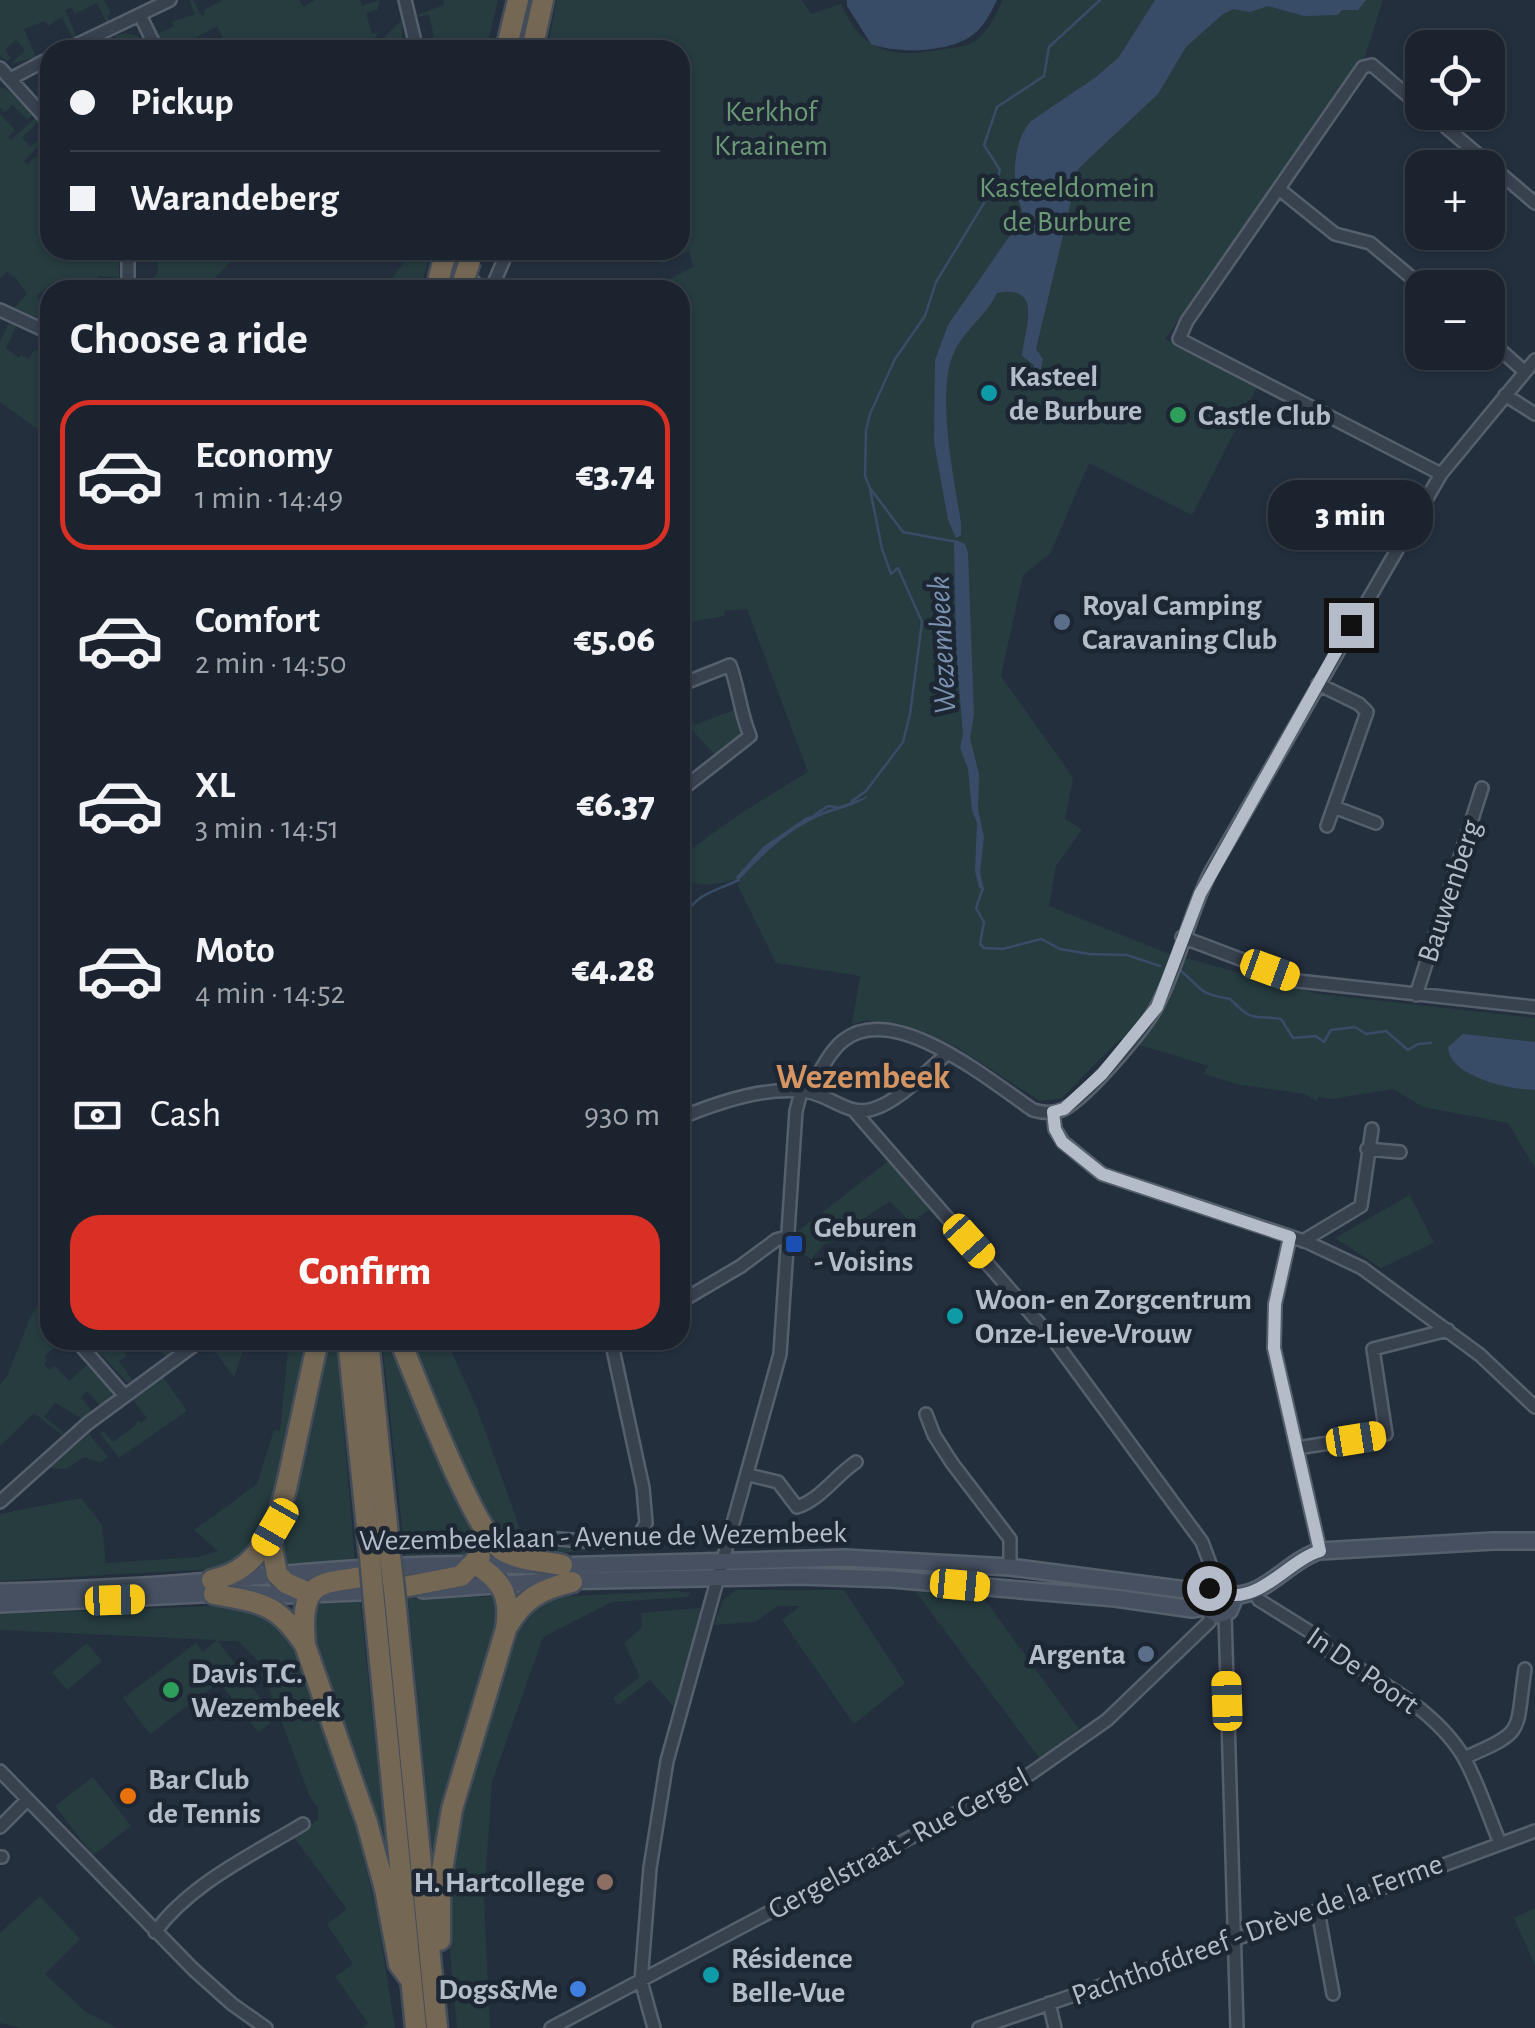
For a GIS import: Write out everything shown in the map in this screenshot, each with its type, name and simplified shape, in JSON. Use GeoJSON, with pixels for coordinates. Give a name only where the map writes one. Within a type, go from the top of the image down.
{"type":"FeatureCollection","features":[{"type":"Feature","properties":{"kind":"highway"},"geometry":{"type":"LineString","coordinates":[[508,40],[518,0]]}},
{"type":"Feature","properties":{"kind":"highway"},"geometry":{"type":"LineString","coordinates":[[534,40],[543,0]]}},
{"type":"Feature","properties":{"kind":"highway"},"geometry":{"type":"LineString","coordinates":[[311,1594],[277,1574],[272,1556],[275,1527],[316,1350]]}},
{"type":"Feature","properties":{"kind":"highway"},"geometry":{"type":"LineString","coordinates":[[350,1350],[382,1560]]}},
{"type":"Feature","properties":{"kind":"highway"},"geometry":{"type":"LineString","coordinates":[[369,1350],[382,1560],[437,2028]]}},
{"type":"Feature","properties":{"kind":"highway"},"geometry":{"type":"LineString","coordinates":[[386,1597],[414,1583],[454,1579],[475,1564],[482,1541],[474,1512],[404,1350]]}},
{"type":"Feature","properties":{"kind":"highway"},"geometry":{"type":"LineString","coordinates":[[474,1512],[498,1548],[567,1574]]}},
{"type":"Feature","properties":{"kind":"highway"},"geometry":{"type":"LineString","coordinates":[[213,1587],[254,1558],[275,1527]]}},
{"type":"Feature","properties":{"kind":"highway"},"geometry":{"type":"LineString","coordinates":[[382,1560],[366,1576],[333,1579],[311,1594],[303,1619],[305,1645],[367,1823],[399,1964],[412,1980]]}},
{"type":"Feature","properties":{"kind":"highway"},"geometry":{"type":"LineString","coordinates":[[430,1960],[441,1940],[440,1883],[452,1809],[509,1611],[503,1587],[475,1564]]}},
{"type":"Feature","properties":{"kind":"highway"},"geometry":{"type":"LineString","coordinates":[[506,1629],[517,1610],[533,1595],[567,1574]]}},
{"type":"Feature","properties":{"kind":"highway"},"geometry":{"type":"LineString","coordinates":[[213,1587],[267,1604],[287,1619],[305,1645]]}},
{"type":"Feature","properties":{"kind":"highway"},"geometry":{"type":"LineString","coordinates":[[386,1597],[416,2028]]}},
{"type":"Feature","properties":{"kind":"main road"},"geometry":{"type":"LineString","coordinates":[[1216,1601],[1254,1591],[1308,1554],[1320,1551],[1535,1542]]}},
{"type":"Feature","properties":{"kind":"main road","name":"Wezembeeklaan - Avenue de Wezembeek"},"geometry":{"type":"LineString","coordinates":[[0,1592],[213,1587],[386,1597],[503,1587],[567,1574],[726,1560],[846,1558],[1010,1567],[1216,1601]]}},
{"type":"Feature","properties":{"kind":"main road","name":"Wezembeeklaan - Avenue de Wezembeek"},"geometry":{"type":"LineString","coordinates":[[0,1604],[213,1587],[382,1560],[475,1564],[567,1574],[891,1579],[1192,1608],[1216,1601]]}},
{"type":"Feature","properties":{"kind":"street"},"geometry":{"type":"LineString","coordinates":[[87,40],[170,0]]}},
{"type":"Feature","properties":{"kind":"street"},"geometry":{"type":"LineString","coordinates":[[406,0],[415,40]]}},
{"type":"Feature","properties":{"kind":"street"},"geometry":{"type":"LineString","coordinates":[[140,15],[152,40]]}},
{"type":"Feature","properties":{"kind":"street"},"geometry":{"type":"LineString","coordinates":[[10,79],[40,63]]}},
{"type":"Feature","properties":{"kind":"street"},"geometry":{"type":"LineString","coordinates":[[1405,93],[1372,65],[1363,67],[1187,321],[1179,339],[1441,474]]}},
{"type":"Feature","properties":{"kind":"street"},"geometry":{"type":"LineString","coordinates":[[0,68],[40,112]]}},
{"type":"Feature","properties":{"kind":"street"},"geometry":{"type":"LineString","coordinates":[[1449,130],[1535,203]]}},
{"type":"Feature","properties":{"kind":"street"},"geometry":{"type":"LineString","coordinates":[[1279,189],[1335,234],[1370,244],[1405,273]]}},
{"type":"Feature","properties":{"kind":"street"},"geometry":{"type":"LineString","coordinates":[[0,310],[40,328]]}},
{"type":"Feature","properties":{"kind":"street"},"geometry":{"type":"LineString","coordinates":[[1505,354],[1524,371]]}},
{"type":"Feature","properties":{"kind":"street"},"geometry":{"type":"LineString","coordinates":[[654,2028],[642,1981],[650,1868],[667,1760],[726,1560],[780,1354],[796,1111],[804,1092],[840,1044],[863,1030],[902,1032],[947,1054],[1033,1110],[1064,1109],[1078,1097],[1157,1007],[1210,873],[1441,474],[1535,360]]}},
{"type":"Feature","properties":{"kind":"street"},"geometry":{"type":"LineString","coordinates":[[1505,394],[1535,414]]}},
{"type":"Feature","properties":{"kind":"street"},"geometry":{"type":"LineString","coordinates":[[690,681],[730,666],[750,736],[690,784]]}},
{"type":"Feature","properties":{"kind":"street"},"geometry":{"type":"LineString","coordinates":[[1318,684],[1367,712],[1327,826]]}},
{"type":"Feature","properties":{"kind":"street","name":"Bauwenberg"},"geometry":{"type":"LineString","coordinates":[[1416,995],[1482,788]]}},
{"type":"Feature","properties":{"kind":"street"},"geometry":{"type":"LineString","coordinates":[[1334,807],[1376,823]]}},
{"type":"Feature","properties":{"kind":"street"},"geometry":{"type":"LineString","coordinates":[[1182,937],[1298,981],[1535,1007]]}},
{"type":"Feature","properties":{"kind":"street"},"geometry":{"type":"LineString","coordinates":[[856,1113],[888,1102],[947,1054]]}},
{"type":"Feature","properties":{"kind":"street"},"geometry":{"type":"LineString","coordinates":[[690,1114],[740,1097],[804,1092],[856,1113],[1018,1296],[1202,1542],[1214,1565],[1236,1940],[1236,2028]]}},
{"type":"Feature","properties":{"kind":"street"},"geometry":{"type":"LineString","coordinates":[[1053,1112],[1062,1142],[1102,1174],[1296,1239],[1362,1268],[1448,1330],[1535,1407]]}},
{"type":"Feature","properties":{"kind":"street"},"geometry":{"type":"LineString","coordinates":[[1320,1551],[1273,1334],[1275,1304],[1296,1239],[1361,1206],[1372,1129]]}},
{"type":"Feature","properties":{"kind":"street"},"geometry":{"type":"LineString","coordinates":[[1367,1149],[1400,1152]]}},
{"type":"Feature","properties":{"kind":"street"},"geometry":{"type":"LineString","coordinates":[[690,1296],[788,1236]]}},
{"type":"Feature","properties":{"kind":"street"},"geometry":{"type":"LineString","coordinates":[[1297,1448],[1386,1434],[1373,1350],[1448,1330]]}},
{"type":"Feature","properties":{"kind":"street"},"geometry":{"type":"LineString","coordinates":[[85,1350],[125,1396]]}},
{"type":"Feature","properties":{"kind":"street"},"geometry":{"type":"LineString","coordinates":[[0,1502],[87,1424],[187,1350]]}},
{"type":"Feature","properties":{"kind":"street"},"geometry":{"type":"LineString","coordinates":[[558,1539],[598,1542],[638,1538],[646,1526],[617,1350]]}},
{"type":"Feature","properties":{"kind":"street"},"geometry":{"type":"LineString","coordinates":[[926,1414],[952,1463],[1010,1539],[1010,1567]]}},
{"type":"Feature","properties":{"kind":"street"},"geometry":{"type":"LineString","coordinates":[[748,1475],[778,1482],[797,1507],[816,1501],[832,1478],[856,1462]]}},
{"type":"Feature","properties":{"kind":"street","name":"In De Poort"},"geometry":{"type":"LineString","coordinates":[[1254,1591],[1267,1606],[1324,1640],[1327,1650],[1437,1723],[1464,1758],[1500,1843]]}},
{"type":"Feature","properties":{"kind":"street","name":"Gergelstraat - Rue Gergel"},"geometry":{"type":"LineString","coordinates":[[551,2028],[1030,1774],[1107,1720],[1166,1666],[1209,1622],[1216,1601]]}},
{"type":"Feature","properties":{"kind":"street"},"geometry":{"type":"LineString","coordinates":[[1464,1758],[1507,1738],[1517,1728],[1526,1669]]}},
{"type":"Feature","properties":{"kind":"street"},"geometry":{"type":"LineString","coordinates":[[0,1771],[154,1932],[232,2004],[266,2028]]}},
{"type":"Feature","properties":{"kind":"street"},"geometry":{"type":"LineString","coordinates":[[0,1827],[28,1800]]}},
{"type":"Feature","properties":{"kind":"street"},"geometry":{"type":"LineString","coordinates":[[154,1932],[188,1896],[303,1824]]}},
{"type":"Feature","properties":{"kind":"street","name":"Pachthofdreef - Drève de la Ferme"},"geometry":{"type":"LineString","coordinates":[[979,2028],[1535,1831]]}},
{"type":"Feature","properties":{"kind":"street"},"geometry":{"type":"LineString","coordinates":[[1318,1911],[1333,1994]]}},
{"type":"Feature","properties":{"kind":"street"},"geometry":{"type":"LineString","coordinates":[[1049,2003],[1055,2028]]}},
{"type":"Feature","properties":{"kind":"green space"},"geometry":{"type":"Polygon","coordinates":[[[0,0],[104,0],[111,14],[107,16],[110,22],[107,23],[97,3],[75,14],[72,7],[65,10],[77,37],[73,39],[62,17],[48,26],[45,21],[24,29],[36,57],[11,64],[25,50],[16,40],[5,50],[11,58],[7,61],[0,56],[0,0]]]}},
{"type":"Feature","properties":{"kind":"green space"},"geometry":{"type":"Polygon","coordinates":[[[189,0],[193,0],[202,16],[204,10],[223,0],[299,0],[304,7],[315,0],[360,0],[362,6],[380,0],[378,9],[366,13],[372,34],[380,32],[375,37],[377,40],[219,40],[223,38],[217,26],[192,40],[161,40],[152,20],[159,33],[174,26],[172,22],[195,14],[189,0]]]}},
{"type":"Feature","properties":{"kind":"green space"},"geometry":{"type":"Polygon","coordinates":[[[443,0],[498,0],[488,40],[435,40],[429,15],[417,15],[444,5],[443,0]]]}},
{"type":"Feature","properties":{"kind":"green space"},"geometry":{"type":"Polygon","coordinates":[[[557,0],[802,0],[811,14],[841,4],[868,41],[879,48],[906,53],[975,41],[990,25],[1003,0],[1383,0],[1365,56],[1165,339],[1257,387],[1192,515],[1089,463],[1050,554],[1023,575],[1001,676],[1073,778],[1065,819],[1082,829],[1056,866],[1049,906],[1167,953],[1319,994],[1535,1018],[1535,1168],[1508,1123],[1423,1107],[1393,1089],[1332,1099],[1319,1097],[1316,1101],[1305,1094],[1241,1085],[1203,1074],[1209,1066],[1120,1039],[1062,1098],[1040,1101],[958,1048],[929,1034],[900,1024],[868,1020],[852,1024],[860,976],[776,963],[738,886],[741,878],[718,884],[690,882],[690,851],[808,772],[747,609],[725,611],[724,616],[690,622],[690,280],[667,280],[693,267],[690,40],[549,40],[557,0]]]}},
{"type":"Feature","properties":{"kind":"green space"},"geometry":{"type":"Polygon","coordinates":[[[402,20],[402,40],[381,40],[402,20]]]}},
{"type":"Feature","properties":{"kind":"green space"},"geometry":{"type":"Polygon","coordinates":[[[126,33],[141,40],[117,40],[115,36],[126,33]]]}},
{"type":"Feature","properties":{"kind":"green space"},"geometry":{"type":"Polygon","coordinates":[[[0,87],[33,115],[27,120],[13,105],[5,112],[0,107],[0,87]]]}},
{"type":"Feature","properties":{"kind":"green space"},"geometry":{"type":"Polygon","coordinates":[[[0,114],[15,130],[8,137],[11,140],[35,118],[39,122],[22,137],[30,147],[40,139],[40,144],[24,161],[27,164],[40,153],[40,260],[119,260],[119,278],[40,280],[40,293],[36,296],[40,300],[40,319],[14,308],[27,294],[16,278],[7,272],[0,278],[0,114]]]}},
{"type":"Feature","properties":{"kind":"green space"},"geometry":{"type":"Polygon","coordinates":[[[157,260],[232,260],[213,280],[152,280],[158,272],[157,260]]]}},
{"type":"Feature","properties":{"kind":"green space"},"geometry":{"type":"Polygon","coordinates":[[[405,260],[428,260],[423,280],[390,280],[405,260]]]}},
{"type":"Feature","properties":{"kind":"green space"},"geometry":{"type":"Polygon","coordinates":[[[9,322],[17,325],[6,348],[19,358],[21,355],[29,359],[40,347],[40,431],[0,402],[0,342],[9,322]]]}},
{"type":"Feature","properties":{"kind":"green space"},"geometry":{"type":"Polygon","coordinates":[[[734,710],[741,737],[717,757],[690,728],[690,714],[694,725],[734,710]]]}},
{"type":"Feature","properties":{"kind":"green space"},"geometry":{"type":"Polygon","coordinates":[[[888,1161],[933,1207],[911,1223],[890,1201],[824,1245],[811,1259],[796,1249],[797,1232],[888,1161]]]}},
{"type":"Feature","properties":{"kind":"green space"},"geometry":{"type":"Polygon","coordinates":[[[1410,1195],[1434,1243],[1381,1268],[1335,1238],[1410,1195]]]}},
{"type":"Feature","properties":{"kind":"green space"},"geometry":{"type":"Polygon","coordinates":[[[40,1301],[40,1350],[52,1350],[44,1357],[49,1370],[55,1366],[69,1381],[87,1365],[111,1390],[111,1396],[100,1406],[87,1391],[81,1397],[92,1411],[83,1419],[55,1403],[44,1417],[62,1435],[34,1413],[0,1446],[0,1384],[7,1376],[40,1301]]]}},
{"type":"Feature","properties":{"kind":"green space"},"geometry":{"type":"Polygon","coordinates":[[[97,1350],[129,1350],[119,1361],[133,1381],[127,1382],[97,1350]]]}},
{"type":"Feature","properties":{"kind":"green space"},"geometry":{"type":"Polygon","coordinates":[[[214,1350],[243,1350],[234,1377],[214,1350]]]}},
{"type":"Feature","properties":{"kind":"green space"},"geometry":{"type":"Polygon","coordinates":[[[288,1350],[306,1350],[276,1492],[263,1534],[232,1568],[0,1581],[0,1514],[81,1498],[102,1525],[106,1563],[197,1557],[218,1551],[194,1530],[257,1484],[274,1430],[280,1431],[288,1350]]]}},
{"type":"Feature","properties":{"kind":"green space"},"geometry":{"type":"Polygon","coordinates":[[[322,1350],[337,1350],[355,1560],[280,1566],[278,1555],[322,1350]]]}},
{"type":"Feature","properties":{"kind":"green space"},"geometry":{"type":"Polygon","coordinates":[[[383,1350],[397,1350],[475,1530],[477,1545],[474,1555],[405,1557],[383,1350]]]}},
{"type":"Feature","properties":{"kind":"green space"},"geometry":{"type":"Polygon","coordinates":[[[414,1350],[451,1350],[477,1408],[520,1529],[547,1532],[548,1540],[592,1544],[592,1551],[552,1553],[515,1547],[487,1513],[414,1350]]]}},
{"type":"Feature","properties":{"kind":"green space"},"geometry":{"type":"Polygon","coordinates":[[[163,1377],[187,1411],[119,1458],[100,1433],[103,1431],[113,1442],[136,1425],[137,1420],[141,1423],[147,1418],[133,1400],[163,1377]]]}},
{"type":"Feature","properties":{"kind":"green space"},"geometry":{"type":"Polygon","coordinates":[[[89,1434],[108,1457],[100,1463],[85,1457],[66,1469],[49,1468],[89,1434]]]}},
{"type":"Feature","properties":{"kind":"green space"},"geometry":{"type":"Polygon","coordinates":[[[736,1590],[844,1590],[905,1683],[854,1724],[782,1620],[800,1606],[778,1606],[755,1622],[714,1625],[723,1600],[736,1590]]]}},
{"type":"Feature","properties":{"kind":"green space"},"geometry":{"type":"Polygon","coordinates":[[[916,1592],[982,1596],[1079,1729],[1040,1759],[916,1592]]]}},
{"type":"Feature","properties":{"kind":"green space"},"geometry":{"type":"Polygon","coordinates":[[[690,1593],[688,1597],[612,1602],[543,1637],[492,1782],[484,1900],[490,2028],[457,2028],[449,1923],[455,1831],[469,1773],[515,1631],[525,1613],[550,1597],[690,1593]]]}},
{"type":"Feature","properties":{"kind":"green space"},"geometry":{"type":"Polygon","coordinates":[[[501,1596],[504,1604],[435,1879],[408,1599],[501,1596]]]}},
{"type":"Feature","properties":{"kind":"green space"},"geometry":{"type":"Polygon","coordinates":[[[360,1601],[391,1889],[310,1635],[311,1602],[360,1601]]]}},
{"type":"Feature","properties":{"kind":"green space"},"geometry":{"type":"Polygon","coordinates":[[[244,1605],[267,1609],[296,1645],[357,1832],[377,1913],[395,2028],[363,2028],[368,2023],[335,1977],[353,1964],[327,1924],[347,1909],[293,1836],[318,1820],[318,1808],[310,1797],[259,1662],[238,1641],[218,1641],[276,1719],[258,1732],[219,1682],[150,1734],[123,1698],[196,1643],[203,1652],[217,1640],[0,1630],[0,1614],[244,1605]]]}},
{"type":"Feature","properties":{"kind":"green space"},"geometry":{"type":"Polygon","coordinates":[[[700,1608],[702,1620],[675,1708],[650,1680],[618,1705],[613,1698],[640,1677],[624,1643],[642,1627],[641,1613],[700,1608]]]}},
{"type":"Feature","properties":{"kind":"green space"},"geometry":{"type":"Polygon","coordinates":[[[87,1643],[102,1661],[67,1690],[52,1672],[87,1643]]]}},
{"type":"Feature","properties":{"kind":"green space"},"geometry":{"type":"Polygon","coordinates":[[[93,1777],[131,1826],[93,1855],[55,1806],[93,1777]]]}},
{"type":"Feature","properties":{"kind":"green space"},"geometry":{"type":"Polygon","coordinates":[[[40,1896],[80,1939],[45,1974],[86,2012],[117,2028],[21,2028],[0,2023],[0,1933],[40,1896]]]}},
{"type":"Feature","properties":{"kind":"green space"},"geometry":{"type":"Polygon","coordinates":[[[1535,1908],[1535,1965],[1514,1918],[1535,1908]]]}},
{"type":"Feature","properties":{"kind":"water"},"geometry":{"type":"Polygon","coordinates":[[[847,0],[997,0],[981,27],[964,40],[938,48],[909,50],[871,44],[847,0]]]}},
{"type":"Feature","properties":{"kind":"water"},"geometry":{"type":"Polygon","coordinates":[[[1155,0],[1366,0],[1358,10],[1342,10],[1338,15],[1304,16],[1268,6],[1250,12],[1233,9],[1223,14],[1186,47],[1158,94],[1079,168],[1036,349],[1043,359],[1038,383],[1029,383],[1034,365],[1022,356],[1027,302],[1012,292],[997,293],[960,342],[949,367],[946,410],[961,523],[961,535],[956,538],[948,520],[934,442],[935,360],[948,325],[1020,221],[1015,163],[1026,128],[1119,57],[1155,0]]]}},
{"type":"Feature","properties":{"kind":"water"},"geometry":{"type":"Polygon","coordinates":[[[956,540],[965,544],[968,553],[974,715],[970,738],[979,774],[978,809],[984,837],[980,872],[984,890],[979,888],[975,871],[977,823],[968,769],[960,748],[963,734],[956,651],[956,540]]]}},
{"type":"Feature","properties":{"kind":"water"},"geometry":{"type":"Polygon","coordinates":[[[869,796],[795,830],[740,879],[735,878],[764,846],[805,818],[869,796]]]}},
{"type":"Feature","properties":{"kind":"water"},"geometry":{"type":"Polygon","coordinates":[[[1463,1034],[1535,1042],[1535,1090],[1483,1080],[1459,1066],[1448,1047],[1463,1034]]]}},
{"type":"Feature","properties":{"kind":"waterway","name":"Wezembeek"},"geometry":{"type":"LineString","coordinates":[[957,542],[903,532],[870,488],[865,476],[870,414],[895,359],[925,316],[936,282],[995,185],[1000,170],[984,145],[997,107],[1044,76],[1049,47],[1100,0]]}},
{"type":"Feature","properties":{"kind":"waterway"},"geometry":{"type":"LineString","coordinates":[[852,801],[866,791],[903,742],[922,622],[898,568],[891,574],[870,489]]}},
{"type":"Feature","properties":{"kind":"waterway"},"geometry":{"type":"LineString","coordinates":[[816,814],[828,806],[836,807]]}},
{"type":"Feature","properties":{"kind":"waterway"},"geometry":{"type":"LineString","coordinates":[[690,908],[700,898],[739,880]]}},
{"type":"Feature","properties":{"kind":"waterway","name":"Wezembeek"},"geometry":{"type":"LineString","coordinates":[[983,888],[976,908],[984,922],[980,944],[984,948],[1003,949],[1041,939],[1060,949],[1127,955],[1160,966]]}},
{"type":"Feature","properties":{"kind":"waterway","name":"Wezembeek"},"geometry":{"type":"LineString","coordinates":[[1181,971],[1202,990],[1230,999],[1249,1015],[1281,1019],[1293,1038],[1316,1036],[1324,1042],[1331,1030],[1355,1027],[1366,1034],[1386,1031],[1408,1050],[1431,1043]]}},
{"type":"Feature","properties":{"kind":"place","name":"Kasteel de Burbure"},"geometry":{"type":"Point","coordinates":[989,393]}},
{"type":"Feature","properties":{"kind":"place","name":"Castle Club"},"geometry":{"type":"Point","coordinates":[1178,415]}},
{"type":"Feature","properties":{"kind":"place","name":"Royal Camping Caravaning Club"},"geometry":{"type":"Point","coordinates":[1062,622]}},
{"type":"Feature","properties":{"kind":"place","name":"Geburen - Voisins"},"geometry":{"type":"Point","coordinates":[794,1244]}},
{"type":"Feature","properties":{"kind":"place","name":"Woon- en Zorgcentrum Onze-Lieve-Vrouw"},"geometry":{"type":"Point","coordinates":[955,1316]}},
{"type":"Feature","properties":{"kind":"place","name":"Argenta"},"geometry":{"type":"Point","coordinates":[1146,1654]}},
{"type":"Feature","properties":{"kind":"place","name":"Davis T.C. Wezembeek"},"geometry":{"type":"Point","coordinates":[171,1690]}},
{"type":"Feature","properties":{"kind":"place","name":"Bar Club de Tennis"},"geometry":{"type":"Point","coordinates":[128,1796]}},
{"type":"Feature","properties":{"kind":"place","name":"H. Hartcollege"},"geometry":{"type":"Point","coordinates":[605,1882]}},
{"type":"Feature","properties":{"kind":"place","name":"Résidence Belle-Vue"},"geometry":{"type":"Point","coordinates":[711,1975]}},
{"type":"Feature","properties":{"kind":"place","name":"Dogs&Me"},"geometry":{"type":"Point","coordinates":[578,1989]}},
{"type":"Feature","properties":{"kind":"district","name":"Wezembeek"},"geometry":{"type":"Point","coordinates":[863,1076]}},
{"type":"Feature","properties":{"kind":"route"},"geometry":{"type":"LineString","coordinates":[[1209,1588],[1224,1586],[1232,1595],[1241,1596],[1308,1554],[1320,1551],[1274,1348],[1275,1304],[1290,1237],[1102,1174],[1062,1142],[1053,1112],[1064,1109],[1102,1074],[1157,1007],[1200,894],[1351,625]]}},
{"type":"Feature","properties":{"kind":"park label","name":"Kerkhof Kraainem"},"geometry":{"type":"Point","coordinates":[771,128]}},
{"type":"Feature","properties":{"kind":"park label","name":"Kasteeldomein de Burbure"},"geometry":{"type":"Point","coordinates":[1067,204]}}]}
